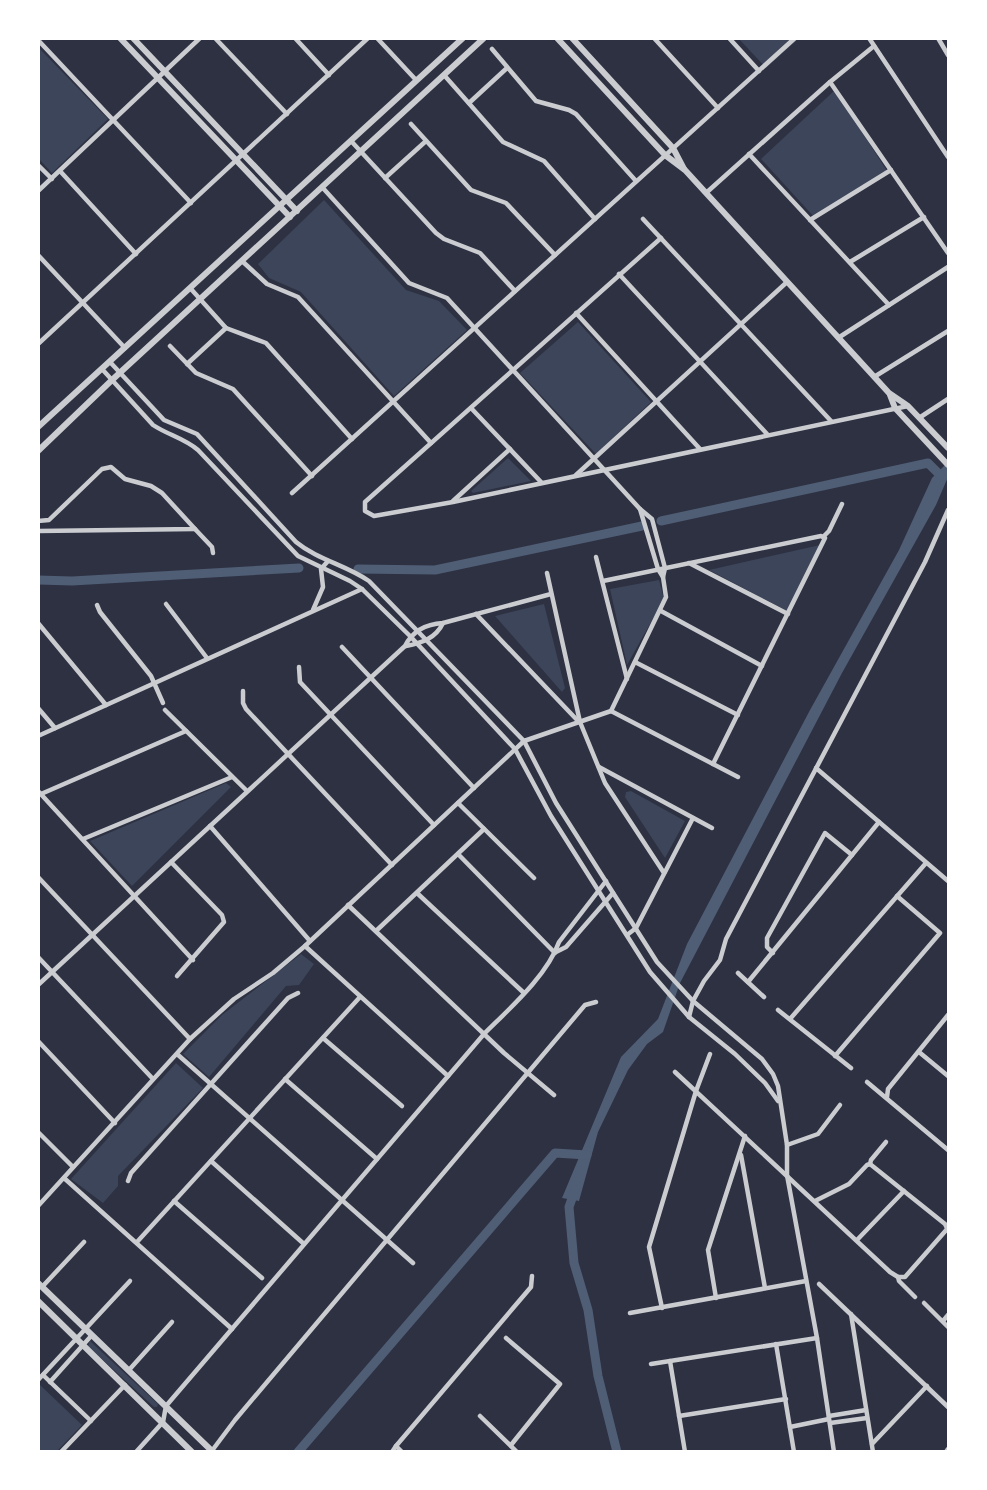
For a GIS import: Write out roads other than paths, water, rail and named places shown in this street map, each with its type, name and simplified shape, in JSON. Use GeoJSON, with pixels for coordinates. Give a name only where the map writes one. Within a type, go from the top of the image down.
{"type":"FeatureCollection","features":[{"type":"Feature","properties":{"kind":"street"},"geometry":{"type":"LineString","coordinates":[[121,38],[290,217]]}},
{"type":"Feature","properties":{"kind":"street"},"geometry":{"type":"LineString","coordinates":[[133,38],[297,211]]}},
{"type":"Feature","properties":{"kind":"street"},"geometry":{"type":"LineString","coordinates":[[38,191],[200,38]]}},
{"type":"Feature","properties":{"kind":"street"},"geometry":{"type":"LineString","coordinates":[[215,38],[287,114]]}},
{"type":"Feature","properties":{"kind":"street"},"geometry":{"type":"LineString","coordinates":[[295,38],[329,75]]}},
{"type":"Feature","properties":{"kind":"street"},"geometry":{"type":"LineString","coordinates":[[38,344],[368,38]]}},
{"type":"Feature","properties":{"kind":"street"},"geometry":{"type":"LineString","coordinates":[[377,38],[417,81]]}},
{"type":"Feature","properties":{"kind":"street"},"geometry":{"type":"LineString","coordinates":[[38,451],[484,38]]}},
{"type":"Feature","properties":{"kind":"street"},"geometry":{"type":"LineString","coordinates":[[557,38],[665,155],[685,170],[889,393],[908,406],[947,447]]}},
{"type":"Feature","properties":{"kind":"street"},"geometry":{"type":"LineString","coordinates":[[572,38],[673,148],[685,170]]}},
{"type":"Feature","properties":{"kind":"street"},"geometry":{"type":"LineString","coordinates":[[654,38],[718,108]]}},
{"type":"Feature","properties":{"kind":"street"},"geometry":{"type":"LineString","coordinates":[[729,38],[760,71]]}},
{"type":"Feature","properties":{"kind":"street"},"geometry":{"type":"LineString","coordinates":[[292,493],[795,38]]}},
{"type":"Feature","properties":{"kind":"street"},"geometry":{"type":"LineString","coordinates":[[869,38],[948,157]]}},
{"type":"Feature","properties":{"kind":"street"},"geometry":{"type":"LineString","coordinates":[[937,38],[948,55]]}},
{"type":"Feature","properties":{"kind":"street"},"geometry":{"type":"LineString","coordinates":[[38,428],[461,39]]}},
{"type":"Feature","properties":{"kind":"street"},"geometry":{"type":"LineString","coordinates":[[38,40],[191,203]]}},
{"type":"Feature","properties":{"kind":"street"},"geometry":{"type":"LineString","coordinates":[[706,193],[874,46]]}},
{"type":"Feature","properties":{"kind":"street"},"geometry":{"type":"LineString","coordinates":[[492,49],[536,101],[576,114],[636,181]]}},
{"type":"Feature","properties":{"kind":"street"},"geometry":{"type":"LineString","coordinates":[[469,103],[508,68]]}},
{"type":"Feature","properties":{"kind":"street"},"geometry":{"type":"LineString","coordinates":[[444,75],[507,145],[544,161],[595,219]]}},
{"type":"Feature","properties":{"kind":"street"},"geometry":{"type":"LineString","coordinates":[[830,82],[948,254]]}},
{"type":"Feature","properties":{"kind":"street"},"geometry":{"type":"LineString","coordinates":[[411,124],[473,192],[506,203],[555,255]]}},
{"type":"Feature","properties":{"kind":"street"},"geometry":{"type":"LineString","coordinates":[[385,178],[426,141]]}},
{"type":"Feature","properties":{"kind":"street"},"geometry":{"type":"LineString","coordinates":[[352,142],[439,237],[476,250],[514,291]]}},
{"type":"Feature","properties":{"kind":"street"},"geometry":{"type":"LineString","coordinates":[[749,154],[890,305]]}},
{"type":"Feature","properties":{"kind":"street"},"geometry":{"type":"LineString","coordinates":[[38,165],[52,179]]}},
{"type":"Feature","properties":{"kind":"street"},"geometry":{"type":"LineString","coordinates":[[810,220],[891,170]]}},
{"type":"Feature","properties":{"kind":"street"},"geometry":{"type":"LineString","coordinates":[[60,171],[136,254]]}},
{"type":"Feature","properties":{"kind":"street"},"geometry":{"type":"LineString","coordinates":[[38,1206],[190,1039],[239,995],[273,973],[305,946],[524,741],[611,711],[661,611],[666,594],[663,576],[665,568],[652,519],[447,298],[410,283],[322,187]]}},
{"type":"Feature","properties":{"kind":"street"},"geometry":{"type":"LineString","coordinates":[[850,262],[924,217]]}},
{"type":"Feature","properties":{"kind":"street"},"geometry":{"type":"LineString","coordinates":[[643,219],[832,422]]}},
{"type":"Feature","properties":{"kind":"street"},"geometry":{"type":"LineString","coordinates":[[661,238],[365,502],[365,511],[374,516],[453,502],[908,406]]}},
{"type":"Feature","properties":{"kind":"street"},"geometry":{"type":"LineString","coordinates":[[38,256],[125,348]]}},
{"type":"Feature","properties":{"kind":"street"},"geometry":{"type":"LineString","coordinates":[[242,261],[267,284],[298,297],[431,443]]}},
{"type":"Feature","properties":{"kind":"street"},"geometry":{"type":"LineString","coordinates":[[838,338],[948,267]]}},
{"type":"Feature","properties":{"kind":"street"},"geometry":{"type":"LineString","coordinates":[[619,274],[767,434]]}},
{"type":"Feature","properties":{"kind":"street"},"geometry":{"type":"LineString","coordinates":[[576,476],[787,282]]}},
{"type":"Feature","properties":{"kind":"street"},"geometry":{"type":"LineString","coordinates":[[191,289],[226,328],[266,343],[352,439]]}},
{"type":"Feature","properties":{"kind":"street"},"geometry":{"type":"LineString","coordinates":[[576,313],[701,449]]}},
{"type":"Feature","properties":{"kind":"street"},"geometry":{"type":"LineString","coordinates":[[187,364],[226,328]]}},
{"type":"Feature","properties":{"kind":"street"},"geometry":{"type":"LineString","coordinates":[[874,377],[948,331]]}},
{"type":"Feature","properties":{"kind":"street"},"geometry":{"type":"LineString","coordinates":[[170,346],[202,377],[233,389],[312,475]]}},
{"type":"Feature","properties":{"kind":"street"},"geometry":{"type":"LineString","coordinates":[[110,362],[164,420],[197,434],[296,542],[307,551],[369,581],[524,741],[556,803],[665,971],[693,1001],[768,1066],[778,1086],[787,1145],[787,1175],[817,1338],[834,1451]]}},
{"type":"Feature","properties":{"kind":"street"},"geometry":{"type":"LineString","coordinates":[[102,369],[153,425],[183,439],[198,450],[298,556],[362,589],[410,636],[515,750],[551,816],[660,983],[689,1017],[735,1054],[765,1083],[780,1105]]}},
{"type":"Feature","properties":{"kind":"street"},"geometry":{"type":"LineString","coordinates":[[889,393],[895,408],[948,465]]}},
{"type":"Feature","properties":{"kind":"street"},"geometry":{"type":"LineString","coordinates":[[919,418],[948,399]]}},
{"type":"Feature","properties":{"kind":"street"},"geometry":{"type":"LineString","coordinates":[[471,408],[541,483]]}},
{"type":"Feature","properties":{"kind":"street"},"geometry":{"type":"LineString","coordinates":[[930,446],[940,439]]}},
{"type":"Feature","properties":{"kind":"street"},"geometry":{"type":"LineString","coordinates":[[453,502],[510,449]]}},
{"type":"Feature","properties":{"kind":"street"},"geometry":{"type":"LineString","coordinates":[[195,529],[40,531],[40,522],[49,520],[102,469],[111,467],[125,479],[162,492],[212,547],[213,553]]}},
{"type":"Feature","properties":{"kind":"street"},"geometry":{"type":"LineString","coordinates":[[713,764],[842,504]]}},
{"type":"Feature","properties":{"kind":"street"},"geometry":{"type":"LineString","coordinates":[[640,509],[658,569],[663,576]]}},
{"type":"Feature","properties":{"kind":"street"},"geometry":{"type":"LineString","coordinates":[[689,1017],[693,1001],[720,960],[726,939],[925,562],[948,510]]}},
{"type":"Feature","properties":{"kind":"street"},"geometry":{"type":"LineString","coordinates":[[603,581],[688,562],[824,539]]}},
{"type":"Feature","properties":{"kind":"street"},"geometry":{"type":"LineString","coordinates":[[596,557],[627,679]]}},
{"type":"Feature","properties":{"kind":"street"},"geometry":{"type":"LineString","coordinates":[[313,610],[323,587],[321,569],[328,561]]}},
{"type":"Feature","properties":{"kind":"street"},"geometry":{"type":"LineString","coordinates":[[688,562],[788,614]]}},
{"type":"Feature","properties":{"kind":"street"},"geometry":{"type":"LineString","coordinates":[[547,573],[580,722],[605,783],[664,873]]}},
{"type":"Feature","properties":{"kind":"street"},"geometry":{"type":"LineString","coordinates":[[38,736],[362,589]]}},
{"type":"Feature","properties":{"kind":"street"},"geometry":{"type":"LineString","coordinates":[[38,985],[405,646],[410,636],[418,629],[551,594]]}},
{"type":"Feature","properties":{"kind":"street"},"geometry":{"type":"LineString","coordinates":[[166,604],[207,658]]}},
{"type":"Feature","properties":{"kind":"street"},"geometry":{"type":"LineString","coordinates":[[97,605],[151,676],[163,703]]}},
{"type":"Feature","properties":{"kind":"street"},"geometry":{"type":"LineString","coordinates":[[661,611],[762,666]]}},
{"type":"Feature","properties":{"kind":"street"},"geometry":{"type":"LineString","coordinates":[[476,614],[580,722]]}},
{"type":"Feature","properties":{"kind":"street"},"geometry":{"type":"LineString","coordinates":[[38,623],[106,705]]}},
{"type":"Feature","properties":{"kind":"street"},"geometry":{"type":"LineString","coordinates":[[405,646],[416,644],[438,633],[443,623]]}},
{"type":"Feature","properties":{"kind":"street"},"geometry":{"type":"LineString","coordinates":[[342,647],[474,788]]}},
{"type":"Feature","properties":{"kind":"street"},"geometry":{"type":"LineString","coordinates":[[635,662],[738,715]]}},
{"type":"Feature","properties":{"kind":"street"},"geometry":{"type":"LineString","coordinates":[[299,667],[300,682],[434,825]]}},
{"type":"Feature","properties":{"kind":"street"},"geometry":{"type":"LineString","coordinates":[[243,691],[246,709],[392,865]]}},
{"type":"Feature","properties":{"kind":"street"},"geometry":{"type":"LineString","coordinates":[[38,708],[55,728]]}},
{"type":"Feature","properties":{"kind":"street"},"geometry":{"type":"LineString","coordinates":[[165,710],[247,792]]}},
{"type":"Feature","properties":{"kind":"street"},"geometry":{"type":"LineString","coordinates":[[611,711],[738,777]]}},
{"type":"Feature","properties":{"kind":"street"},"geometry":{"type":"LineString","coordinates":[[186,731],[40,792],[193,960]]}},
{"type":"Feature","properties":{"kind":"street"},"geometry":{"type":"LineString","coordinates":[[598,766],[712,828]]}},
{"type":"Feature","properties":{"kind":"street"},"geometry":{"type":"LineString","coordinates":[[815,768],[948,881]]}},
{"type":"Feature","properties":{"kind":"street"},"geometry":{"type":"LineString","coordinates":[[83,839],[232,777]]}},
{"type":"Feature","properties":{"kind":"street"},"geometry":{"type":"LineString","coordinates":[[458,803],[534,878]]}},
{"type":"Feature","properties":{"kind":"street"},"geometry":{"type":"LineString","coordinates":[[627,935],[636,928],[693,818]]}},
{"type":"Feature","properties":{"kind":"street"},"geometry":{"type":"LineString","coordinates":[[748,982],[879,822]]}},
{"type":"Feature","properties":{"kind":"street"},"geometry":{"type":"LineString","coordinates":[[210,826],[310,941]]}},
{"type":"Feature","properties":{"kind":"street"},"geometry":{"type":"LineString","coordinates":[[376,931],[484,829]]}},
{"type":"Feature","properties":{"kind":"street"},"geometry":{"type":"LineString","coordinates":[[773,953],[766,947],[767,938],[825,833],[852,855]]}},
{"type":"Feature","properties":{"kind":"street"},"geometry":{"type":"LineString","coordinates":[[458,854],[555,953]]}},
{"type":"Feature","properties":{"kind":"street"},"geometry":{"type":"LineString","coordinates":[[171,862],[222,915],[224,922],[177,976]]}},
{"type":"Feature","properties":{"kind":"street"},"geometry":{"type":"LineString","coordinates":[[790,1019],[926,863]]}},
{"type":"Feature","properties":{"kind":"street"},"geometry":{"type":"LineString","coordinates":[[38,877],[190,1039]]}},
{"type":"Feature","properties":{"kind":"street"},"geometry":{"type":"LineString","coordinates":[[136,1451],[163,1422],[166,1406],[484,1034],[524,993],[606,881]]}},
{"type":"Feature","properties":{"kind":"street"},"geometry":{"type":"LineString","coordinates":[[417,893],[524,993]]}},
{"type":"Feature","properties":{"kind":"street"},"geometry":{"type":"LineString","coordinates":[[555,953],[566,947],[613,893]]}},
{"type":"Feature","properties":{"kind":"street"},"geometry":{"type":"LineString","coordinates":[[835,1056],[940,933],[897,896]]}},
{"type":"Feature","properties":{"kind":"street"},"geometry":{"type":"LineString","coordinates":[[348,905],[526,1073],[554,1095]]}},
{"type":"Feature","properties":{"kind":"street"},"geometry":{"type":"LineString","coordinates":[[305,946],[448,1076]]}},
{"type":"Feature","properties":{"kind":"street"},"geometry":{"type":"LineString","coordinates":[[38,957],[153,1079]]}},
{"type":"Feature","properties":{"kind":"street"},"geometry":{"type":"LineString","coordinates":[[738,974],[764,998]]}},
{"type":"Feature","properties":{"kind":"street"},"geometry":{"type":"LineString","coordinates":[[128,1181],[131,1173],[210,1084],[288,998],[298,992]]}},
{"type":"Feature","properties":{"kind":"street"},"geometry":{"type":"LineString","coordinates":[[137,1242],[360,997]]}},
{"type":"Feature","properties":{"kind":"street"},"geometry":{"type":"LineString","coordinates":[[84,1242],[40,1285],[212,1451],[526,1073],[585,1005],[596,1002]]}},
{"type":"Feature","properties":{"kind":"street"},"geometry":{"type":"LineString","coordinates":[[778,1010],[851,1068]]}},
{"type":"Feature","properties":{"kind":"street"},"geometry":{"type":"LineString","coordinates":[[887,1097],[888,1089],[948,1015]]}},
{"type":"Feature","properties":{"kind":"street"},"geometry":{"type":"LineString","coordinates":[[323,1038],[402,1106]]}},
{"type":"Feature","properties":{"kind":"street"},"geometry":{"type":"LineString","coordinates":[[38,1041],[114,1123]]}},
{"type":"Feature","properties":{"kind":"street"},"geometry":{"type":"LineString","coordinates":[[919,1052],[948,1076]]}},
{"type":"Feature","properties":{"kind":"street"},"geometry":{"type":"LineString","coordinates":[[177,1054],[413,1263]]}},
{"type":"Feature","properties":{"kind":"street"},"geometry":{"type":"LineString","coordinates":[[662,1308],[649,1247],[696,1091],[710,1054]]}},
{"type":"Feature","properties":{"kind":"street"},"geometry":{"type":"LineString","coordinates":[[675,1072],[890,1272],[898,1277],[905,1277],[948,1228],[870,1164]]}},
{"type":"Feature","properties":{"kind":"street"},"geometry":{"type":"LineString","coordinates":[[285,1079],[377,1159]]}},
{"type":"Feature","properties":{"kind":"street"},"geometry":{"type":"LineString","coordinates":[[867,1082],[948,1150]]}},
{"type":"Feature","properties":{"kind":"street"},"geometry":{"type":"LineString","coordinates":[[787,1145],[818,1134],[840,1105]]}},
{"type":"Feature","properties":{"kind":"street"},"geometry":{"type":"LineString","coordinates":[[38,1132],[73,1167]]}},
{"type":"Feature","properties":{"kind":"street"},"geometry":{"type":"LineString","coordinates":[[716,1297],[708,1250],[745,1136]]}},
{"type":"Feature","properties":{"kind":"street"},"geometry":{"type":"LineString","coordinates":[[815,1201],[849,1184],[870,1164],[886,1142]]}},
{"type":"Feature","properties":{"kind":"street"},"geometry":{"type":"LineString","coordinates":[[741,1152],[765,1288]]}},
{"type":"Feature","properties":{"kind":"street"},"geometry":{"type":"LineString","coordinates":[[211,1161],[304,1244]]}},
{"type":"Feature","properties":{"kind":"street"},"geometry":{"type":"LineString","coordinates":[[64,1178],[232,1329]]}},
{"type":"Feature","properties":{"kind":"street"},"geometry":{"type":"LineString","coordinates":[[857,1240],[904,1191]]}},
{"type":"Feature","properties":{"kind":"street"},"geometry":{"type":"LineString","coordinates":[[174,1201],[262,1279]]}},
{"type":"Feature","properties":{"kind":"street"},"geometry":{"type":"LineString","coordinates":[[392,1451],[531,1286],[532,1276]]}},
{"type":"Feature","properties":{"kind":"street"},"geometry":{"type":"LineString","coordinates":[[898,1277],[915,1297]]}},
{"type":"Feature","properties":{"kind":"street"},"geometry":{"type":"LineString","coordinates":[[91,1421],[50,1382],[41,1377],[130,1281]]}},
{"type":"Feature","properties":{"kind":"street"},"geometry":{"type":"LineString","coordinates":[[630,1313],[806,1281]]}},
{"type":"Feature","properties":{"kind":"street"},"geometry":{"type":"LineString","coordinates":[[819,1284],[948,1407]]}},
{"type":"Feature","properties":{"kind":"street"},"geometry":{"type":"LineString","coordinates":[[38,1301],[192,1451]]}},
{"type":"Feature","properties":{"kind":"street"},"geometry":{"type":"LineString","coordinates":[[924,1303],[948,1327]]}},
{"type":"Feature","properties":{"kind":"street"},"geometry":{"type":"LineString","coordinates":[[851,1314],[873,1451]]}},
{"type":"Feature","properties":{"kind":"street"},"geometry":{"type":"LineString","coordinates":[[943,1321],[948,1315]]}},
{"type":"Feature","properties":{"kind":"street"},"geometry":{"type":"LineString","coordinates":[[129,1370],[172,1322]]}},
{"type":"Feature","properties":{"kind":"street"},"geometry":{"type":"LineString","coordinates":[[50,1382],[92,1335]]}},
{"type":"Feature","properties":{"kind":"street"},"geometry":{"type":"LineString","coordinates":[[506,1338],[559,1384],[510,1445]]}},
{"type":"Feature","properties":{"kind":"street"},"geometry":{"type":"LineString","coordinates":[[650,1364],[817,1338]]}},
{"type":"Feature","properties":{"kind":"street"},"geometry":{"type":"LineString","coordinates":[[776,1344],[794,1451]]}},
{"type":"Feature","properties":{"kind":"street"},"geometry":{"type":"LineString","coordinates":[[670,1361],[685,1451]]}},
{"type":"Feature","properties":{"kind":"street"},"geometry":{"type":"LineString","coordinates":[[61,1451],[125,1385]]}},
{"type":"Feature","properties":{"kind":"street"},"geometry":{"type":"LineString","coordinates":[[872,1445],[927,1387]]}},
{"type":"Feature","properties":{"kind":"street"},"geometry":{"type":"LineString","coordinates":[[679,1416],[786,1399]]}},
{"type":"Feature","properties":{"kind":"street"},"geometry":{"type":"LineString","coordinates":[[790,1427],[866,1410]]}},
{"type":"Feature","properties":{"kind":"street"},"geometry":{"type":"LineString","coordinates":[[480,1416],[517,1451]]}},
{"type":"Feature","properties":{"kind":"street"},"geometry":{"type":"LineString","coordinates":[[829,1420],[867,1418]]}},
{"type":"Feature","properties":{"kind":"street"},"geometry":{"type":"LineString","coordinates":[[396,1446],[402,1451]]}},
{"type":"Feature","properties":{"kind":"waterway"},"geometry":{"type":"LineString","coordinates":[[661,521],[928,463],[940,475]]}},
{"type":"Feature","properties":{"kind":"waterway"},"geometry":{"type":"LineString","coordinates":[[358,569],[435,570],[642,526]]}},
{"type":"Feature","properties":{"kind":"waterway"},"geometry":{"type":"LineString","coordinates":[[38,580],[72,581],[299,568]]}},
{"type":"Feature","properties":{"kind":"waterway"},"geometry":{"type":"LineString","coordinates":[[298,1452],[555,1153],[587,1155]]}},
{"type":"Feature","properties":{"kind":"waterway"},"geometry":{"type":"LineString","coordinates":[[575,1190],[569,1207],[574,1263],[588,1310],[598,1376],[617,1452]]}}]}
